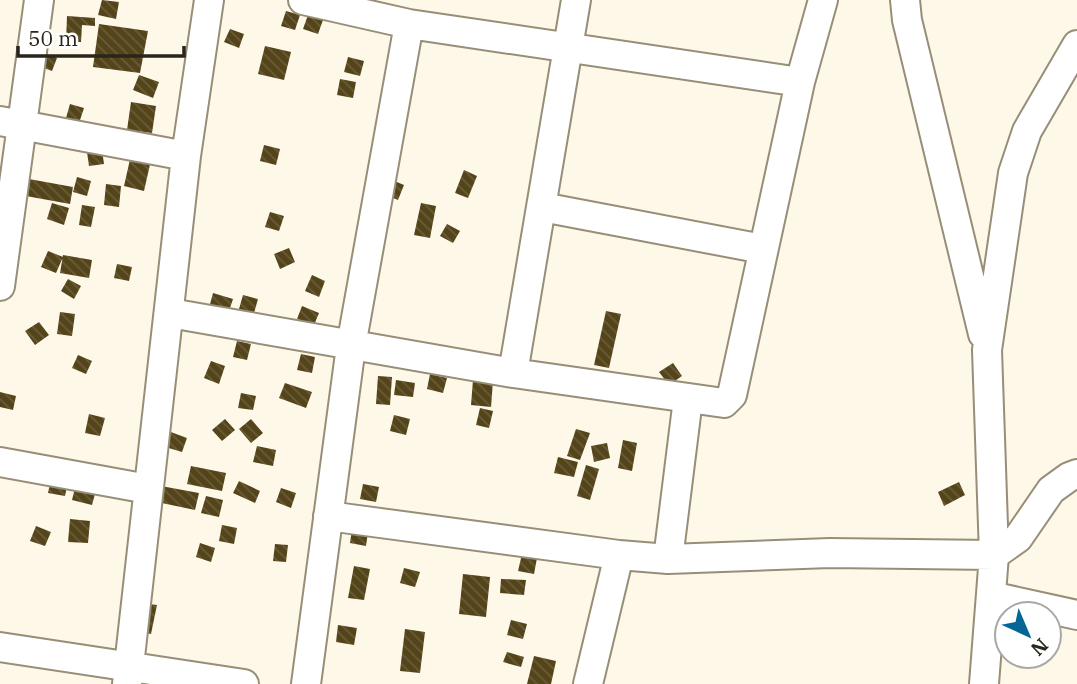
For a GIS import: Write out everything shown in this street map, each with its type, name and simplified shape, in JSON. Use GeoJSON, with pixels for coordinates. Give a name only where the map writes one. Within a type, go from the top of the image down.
{"type":"FeatureCollection","features":[{"type":"Feature","properties":{"kind":"street"},"geometry":{"type":"LineString","coordinates":[[0,286],[11,122],[39,0]]}},
{"type":"Feature","properties":{"kind":"street"},"geometry":{"type":"LineString","coordinates":[[128,675],[186,156],[209,0]]}},
{"type":"Feature","properties":{"kind":"street"},"geometry":{"type":"LineString","coordinates":[[303,0],[410,23],[800,82]]}},
{"type":"Feature","properties":{"kind":"street"},"geometry":{"type":"LineString","coordinates":[[513,373],[576,0]]}},
{"type":"Feature","properties":{"kind":"street"},"geometry":{"type":"LineString","coordinates":[[170,313],[513,373],[723,404],[732,395],[800,82],[823,0]]}},
{"type":"Feature","properties":{"kind":"street"},"geometry":{"type":"LineString","coordinates":[[905,0],[907,20],[987,350]]}},
{"type":"Feature","properties":{"kind":"street"},"geometry":{"type":"LineString","coordinates":[[306,684],[351,346],[410,23]]}},
{"type":"Feature","properties":{"kind":"street"},"geometry":{"type":"LineString","coordinates":[[984,684],[994,555],[987,350],[1018,153],[1027,131],[1077,45]]}},
{"type":"Feature","properties":{"kind":"street"},"geometry":{"type":"LineString","coordinates":[[11,122],[186,156]]}},
{"type":"Feature","properties":{"kind":"street"},"geometry":{"type":"LineString","coordinates":[[542,207],[763,249]]}},
{"type":"Feature","properties":{"kind":"street"},"geometry":{"type":"LineString","coordinates":[[668,559],[688,399]]}},
{"type":"Feature","properties":{"kind":"street"},"geometry":{"type":"LineString","coordinates":[[0,462],[148,489]]}},
{"type":"Feature","properties":{"kind":"street"},"geometry":{"type":"LineString","coordinates":[[328,516],[619,555],[668,559],[830,553],[994,555],[1018,538],[1052,491],[1077,474]]}},
{"type":"Feature","properties":{"kind":"street"},"geometry":{"type":"LineString","coordinates":[[588,684],[619,555]]}},
{"type":"Feature","properties":{"kind":"street"},"geometry":{"type":"LineString","coordinates":[[991,596],[1077,615]]}},
{"type":"Feature","properties":{"kind":"street"},"geometry":{"type":"LineString","coordinates":[[0,647],[128,675],[244,684]]}},
{"type":"Feature","properties":{"kind":"building"},"geometry":{"type":"Polygon","coordinates":[[[102,0],[119,2],[116,19],[98,15],[102,0]]]}},
{"type":"Feature","properties":{"kind":"building"},"geometry":{"type":"Polygon","coordinates":[[[286,11],[300,15],[295,30],[281,26],[286,11]]]}},
{"type":"Feature","properties":{"kind":"building"},"geometry":{"type":"Polygon","coordinates":[[[308,15],[323,20],[318,34],[303,29],[308,15]]]}},
{"type":"Feature","properties":{"kind":"building"},"geometry":{"type":"Polygon","coordinates":[[[67,16],[95,18],[95,26],[82,25],[81,42],[66,42],[67,16]]]}},
{"type":"Feature","properties":{"kind":"building"},"geometry":{"type":"Polygon","coordinates":[[[99,24],[148,31],[140,73],[93,67],[99,24]]]}},
{"type":"Feature","properties":{"kind":"building"},"geometry":{"type":"Polygon","coordinates":[[[230,29],[244,34],[239,48],[224,42],[230,29]]]}},
{"type":"Feature","properties":{"kind":"building"},"geometry":{"type":"Polygon","coordinates":[[[265,46],[291,52],[284,80],[258,74],[265,46]]]}},
{"type":"Feature","properties":{"kind":"building"},"geometry":{"type":"Polygon","coordinates":[[[39,51],[57,58],[52,71],[28,62],[39,51]]]}},
{"type":"Feature","properties":{"kind":"building"},"geometry":{"type":"Polygon","coordinates":[[[348,57],[364,61],[360,76],[344,72],[348,57]]]}},
{"type":"Feature","properties":{"kind":"building"},"geometry":{"type":"Polygon","coordinates":[[[139,75],[159,82],[153,98],[133,90],[139,75]]]}},
{"type":"Feature","properties":{"kind":"building"},"geometry":{"type":"Polygon","coordinates":[[[340,79],[356,82],[353,98],[337,95],[340,79]]]}},
{"type":"Feature","properties":{"kind":"building"},"geometry":{"type":"Polygon","coordinates":[[[131,102],[156,106],[152,133],[127,130],[131,102]]]}},
{"type":"Feature","properties":{"kind":"building"},"geometry":{"type":"Polygon","coordinates":[[[70,104],[84,108],[79,123],[66,118],[70,104]]]}},
{"type":"Feature","properties":{"kind":"building"},"geometry":{"type":"Polygon","coordinates":[[[264,145],[280,149],[276,165],[260,161],[264,145]]]}},
{"type":"Feature","properties":{"kind":"building"},"geometry":{"type":"Polygon","coordinates":[[[102,150],[104,164],[89,166],[87,152],[102,150]]]}},
{"type":"Feature","properties":{"kind":"building"},"geometry":{"type":"Polygon","coordinates":[[[131,155],[151,160],[144,191],[124,186],[131,155]]]}},
{"type":"Feature","properties":{"kind":"building"},"geometry":{"type":"Polygon","coordinates":[[[464,170],[477,176],[468,198],[455,193],[464,170]]]}},
{"type":"Feature","properties":{"kind":"building"},"geometry":{"type":"Polygon","coordinates":[[[7,175],[73,187],[70,204],[4,192],[7,175]]]}},
{"type":"Feature","properties":{"kind":"building"},"geometry":{"type":"Polygon","coordinates":[[[380,175],[404,185],[398,200],[374,190],[380,175]]]}},
{"type":"Feature","properties":{"kind":"building"},"geometry":{"type":"Polygon","coordinates":[[[77,177],[91,181],[87,196],[73,192],[77,177]]]}},
{"type":"Feature","properties":{"kind":"building"},"geometry":{"type":"Polygon","coordinates":[[[106,184],[121,186],[119,207],[104,205],[106,184]]]}},
{"type":"Feature","properties":{"kind":"building"},"geometry":{"type":"Polygon","coordinates":[[[52,203],[69,208],[64,225],[47,219],[52,203]]]}},
{"type":"Feature","properties":{"kind":"building"},"geometry":{"type":"Polygon","coordinates":[[[421,203],[436,206],[430,238],[414,235],[421,203]]]}},
{"type":"Feature","properties":{"kind":"building"},"geometry":{"type":"Polygon","coordinates":[[[82,205],[95,207],[91,227],[79,225],[82,205]]]}},
{"type":"Feature","properties":{"kind":"building"},"geometry":{"type":"Polygon","coordinates":[[[270,212],[284,216],[279,231],[265,227],[270,212]]]}},
{"type":"Feature","properties":{"kind":"building"},"geometry":{"type":"Polygon","coordinates":[[[447,224],[460,231],[453,243],[440,236],[447,224]]]}},
{"type":"Feature","properties":{"kind":"building"},"geometry":{"type":"Polygon","coordinates":[[[289,248],[295,262],[280,269],[274,254],[289,248]]]}},
{"type":"Feature","properties":{"kind":"building"},"geometry":{"type":"Polygon","coordinates":[[[48,251],[63,257],[56,273],[41,267],[48,251]]]}},
{"type":"Feature","properties":{"kind":"building"},"geometry":{"type":"Polygon","coordinates":[[[63,255],[92,260],[89,278],[60,273],[63,255]]]}},
{"type":"Feature","properties":{"kind":"building"},"geometry":{"type":"Polygon","coordinates":[[[117,264],[132,267],[129,281],[114,278],[117,264]]]}},
{"type":"Feature","properties":{"kind":"building"},"geometry":{"type":"Polygon","coordinates":[[[312,275],[325,281],[319,297],[305,291],[312,275]]]}},
{"type":"Feature","properties":{"kind":"building"},"geometry":{"type":"Polygon","coordinates":[[[68,279],[81,286],[74,299],[61,291],[68,279]]]}},
{"type":"Feature","properties":{"kind":"building"},"geometry":{"type":"Polygon","coordinates":[[[213,293],[233,299],[228,314],[209,308],[213,293]]]}},
{"type":"Feature","properties":{"kind":"building"},"geometry":{"type":"Polygon","coordinates":[[[243,295],[258,299],[254,313],[239,309],[243,295]]]}},
{"type":"Feature","properties":{"kind":"building"},"geometry":{"type":"Polygon","coordinates":[[[302,306],[319,313],[314,325],[297,319],[302,306]]]}},
{"type":"Feature","properties":{"kind":"building"},"geometry":{"type":"Polygon","coordinates":[[[606,311],[621,314],[609,368],[594,365],[606,311]]]}},
{"type":"Feature","properties":{"kind":"building"},"geometry":{"type":"Polygon","coordinates":[[[60,312],[75,314],[72,336],[57,334],[60,312]]]}},
{"type":"Feature","properties":{"kind":"building"},"geometry":{"type":"Polygon","coordinates":[[[39,322],[49,335],[35,345],[25,331],[39,322]]]}},
{"type":"Feature","properties":{"kind":"building"},"geometry":{"type":"Polygon","coordinates":[[[237,341],[251,344],[247,360],[233,357],[237,341]]]}},
{"type":"Feature","properties":{"kind":"building"},"geometry":{"type":"Polygon","coordinates":[[[301,354],[315,357],[312,373],[297,370],[301,354]]]}},
{"type":"Feature","properties":{"kind":"building"},"geometry":{"type":"Polygon","coordinates":[[[78,355],[92,361],[86,374],[72,368],[78,355]]]}},
{"type":"Feature","properties":{"kind":"building"},"geometry":{"type":"Polygon","coordinates":[[[211,361],[225,366],[219,384],[204,378],[211,361]]]}},
{"type":"Feature","properties":{"kind":"building"},"geometry":{"type":"Polygon","coordinates":[[[673,363],[682,376],[669,385],[659,372],[673,363]]]}},
{"type":"Feature","properties":{"kind":"building"},"geometry":{"type":"Polygon","coordinates":[[[430,374],[447,378],[443,393],[427,389],[430,374]]]}},
{"type":"Feature","properties":{"kind":"building"},"geometry":{"type":"Polygon","coordinates":[[[378,376],[392,377],[390,405],[376,404],[378,376]]]}},
{"type":"Feature","properties":{"kind":"building"},"geometry":{"type":"Polygon","coordinates":[[[396,380],[415,383],[413,397],[394,395],[396,380]]]}},
{"type":"Feature","properties":{"kind":"building"},"geometry":{"type":"Polygon","coordinates":[[[473,380],[493,381],[491,407],[471,405],[473,380]]]}},
{"type":"Feature","properties":{"kind":"building"},"geometry":{"type":"Polygon","coordinates":[[[285,383],[312,392],[306,408],[279,398],[285,383]]]}},
{"type":"Feature","properties":{"kind":"building"},"geometry":{"type":"Polygon","coordinates":[[[0,392],[16,396],[13,410],[0,407],[0,392]]]}},
{"type":"Feature","properties":{"kind":"building"},"geometry":{"type":"Polygon","coordinates":[[[241,393],[256,396],[253,410],[238,408],[241,393]]]}},
{"type":"Feature","properties":{"kind":"building"},"geometry":{"type":"Polygon","coordinates":[[[480,408],[493,411],[489,428],[476,425],[480,408]]]}},
{"type":"Feature","properties":{"kind":"building"},"geometry":{"type":"Polygon","coordinates":[[[89,414],[105,418],[100,436],[85,433],[89,414]]]}},
{"type":"Feature","properties":{"kind":"building"},"geometry":{"type":"Polygon","coordinates":[[[394,415],[410,419],[406,435],[390,431],[394,415]]]}},
{"type":"Feature","properties":{"kind":"building"},"geometry":{"type":"Polygon","coordinates":[[[225,419],[235,430],[222,441],[212,430],[225,419]]]}},
{"type":"Feature","properties":{"kind":"building"},"geometry":{"type":"Polygon","coordinates":[[[251,419],[263,433],[251,443],[239,429],[251,419]]]}},
{"type":"Feature","properties":{"kind":"building"},"geometry":{"type":"Polygon","coordinates":[[[576,429],[590,433],[580,460],[567,456],[576,429]]]}},
{"type":"Feature","properties":{"kind":"building"},"geometry":{"type":"Polygon","coordinates":[[[168,431],[187,438],[182,452],[162,446],[168,431]]]}},
{"type":"Feature","properties":{"kind":"building"},"geometry":{"type":"Polygon","coordinates":[[[623,440],[637,443],[632,471],[618,468],[623,440]]]}},
{"type":"Feature","properties":{"kind":"building"},"geometry":{"type":"Polygon","coordinates":[[[607,443],[610,458],[594,462],[591,446],[607,443]]]}},
{"type":"Feature","properties":{"kind":"building"},"geometry":{"type":"Polygon","coordinates":[[[257,446],[276,450],[273,466],[253,462],[257,446]]]}},
{"type":"Feature","properties":{"kind":"building"},"geometry":{"type":"Polygon","coordinates":[[[558,457],[578,462],[574,477],[554,473],[558,457]]]}},
{"type":"Feature","properties":{"kind":"building"},"geometry":{"type":"Polygon","coordinates":[[[586,465],[599,469],[590,500],[577,496],[586,465]]]}},
{"type":"Feature","properties":{"kind":"building"},"geometry":{"type":"Polygon","coordinates":[[[191,466],[226,473],[222,491],[187,484],[191,466]]]}},
{"type":"Feature","properties":{"kind":"building"},"geometry":{"type":"Polygon","coordinates":[[[51,479],[68,482],[65,496],[48,493],[51,479]]]}},
{"type":"Feature","properties":{"kind":"building"},"geometry":{"type":"Polygon","coordinates":[[[239,481],[260,491],[255,503],[233,493],[239,481]]]}},
{"type":"Feature","properties":{"kind":"building"},"geometry":{"type":"Polygon","coordinates":[[[959,482],[965,495],[944,506],[938,492],[959,482]]]}},
{"type":"Feature","properties":{"kind":"building"},"geometry":{"type":"Polygon","coordinates":[[[76,484],[96,490],[92,505],[72,500],[76,484]]]}},
{"type":"Feature","properties":{"kind":"building"},"geometry":{"type":"Polygon","coordinates":[[[363,484],[379,487],[376,502],[360,499],[363,484]]]}},
{"type":"Feature","properties":{"kind":"building"},"geometry":{"type":"Polygon","coordinates":[[[161,486],[199,493],[195,510],[157,502],[161,486]]]}},
{"type":"Feature","properties":{"kind":"building"},"geometry":{"type":"Polygon","coordinates":[[[281,488],[296,493],[291,508],[276,502],[281,488]]]}},
{"type":"Feature","properties":{"kind":"building"},"geometry":{"type":"Polygon","coordinates":[[[206,496],[223,500],[219,517],[201,513],[206,496]]]}},
{"type":"Feature","properties":{"kind":"building"},"geometry":{"type":"Polygon","coordinates":[[[70,519],[90,521],[88,543],[68,542],[70,519]]]}},
{"type":"Feature","properties":{"kind":"building"},"geometry":{"type":"Polygon","coordinates":[[[222,525],[237,528],[234,544],[219,541],[222,525]]]}},
{"type":"Feature","properties":{"kind":"building"},"geometry":{"type":"Polygon","coordinates":[[[36,526],[51,532],[45,546],[30,541],[36,526]]]}},
{"type":"Feature","properties":{"kind":"building"},"geometry":{"type":"Polygon","coordinates":[[[352,529],[368,532],[366,546],[350,543],[352,529]]]}},
{"type":"Feature","properties":{"kind":"building"},"geometry":{"type":"Polygon","coordinates":[[[200,543],[215,548],[211,562],[196,557],[200,543]]]}},
{"type":"Feature","properties":{"kind":"building"},"geometry":{"type":"Polygon","coordinates":[[[275,544],[288,545],[286,562],[273,561],[275,544]]]}},
{"type":"Feature","properties":{"kind":"building"},"geometry":{"type":"Polygon","coordinates":[[[522,554],[537,558],[534,574],[518,571],[522,554]]]}},
{"type":"Feature","properties":{"kind":"building"},"geometry":{"type":"Polygon","coordinates":[[[354,566],[370,569],[364,600],[348,598],[354,566]]]}},
{"type":"Feature","properties":{"kind":"building"},"geometry":{"type":"Polygon","coordinates":[[[404,568],[420,572],[415,587],[400,583],[404,568]]]}},
{"type":"Feature","properties":{"kind":"building"},"geometry":{"type":"Polygon","coordinates":[[[463,574],[490,577],[486,617],[459,614],[463,574]]]}},
{"type":"Feature","properties":{"kind":"building"},"geometry":{"type":"Polygon","coordinates":[[[501,579],[526,580],[524,595],[500,593],[501,579]]]}},
{"type":"Feature","properties":{"kind":"building"},"geometry":{"type":"Polygon","coordinates":[[[143,603],[157,605],[151,634],[137,632],[143,603]]]}},
{"type":"Feature","properties":{"kind":"building"},"geometry":{"type":"Polygon","coordinates":[[[511,620],[527,624],[523,639],[507,635],[511,620]]]}},
{"type":"Feature","properties":{"kind":"building"},"geometry":{"type":"Polygon","coordinates":[[[338,625],[357,628],[354,645],[336,642],[338,625]]]}},
{"type":"Feature","properties":{"kind":"building"},"geometry":{"type":"Polygon","coordinates":[[[405,629],[425,632],[420,673],[400,671],[405,629]]]}},
{"type":"Feature","properties":{"kind":"building"},"geometry":{"type":"Polygon","coordinates":[[[507,652],[524,657],[521,667],[503,662],[507,652]]]}},
{"type":"Feature","properties":{"kind":"building"},"geometry":{"type":"Polygon","coordinates":[[[534,656],[556,661],[551,684],[527,684],[534,656]]]}}]}
